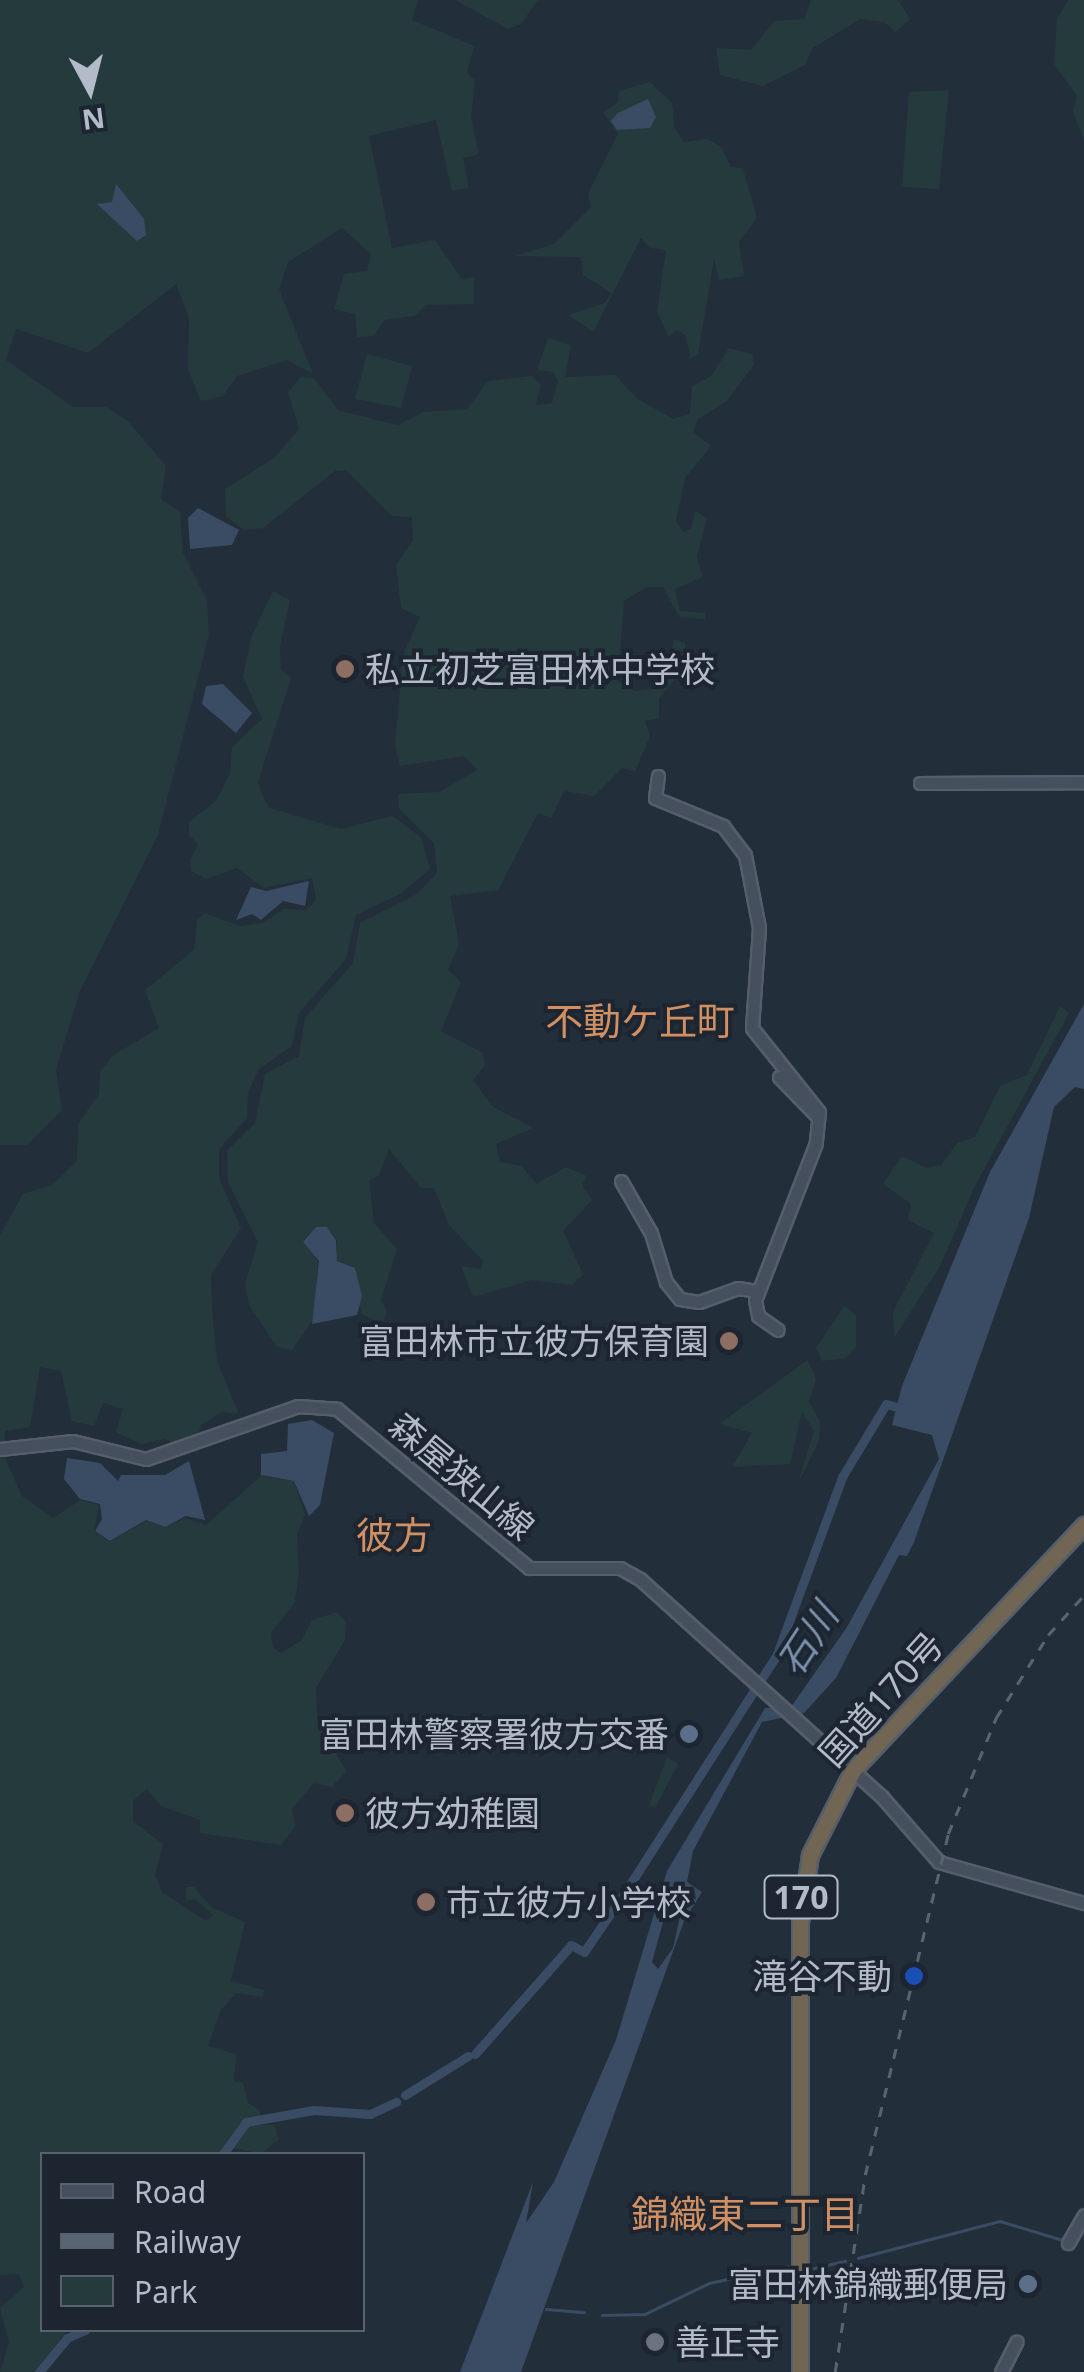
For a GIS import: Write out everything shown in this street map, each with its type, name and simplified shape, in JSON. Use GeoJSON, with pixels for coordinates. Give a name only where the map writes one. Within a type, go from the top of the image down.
{"type":"FeatureCollection","features":[{"type":"Feature","properties":{"kind":"highway","name":"国道170号"},"geometry":{"type":"LineString","coordinates":[[800,2372],[800,1899],[820,1828],[852,1770],[1084,1525]]}},
{"type":"Feature","properties":{"kind":"main road"},"geometry":{"type":"LineString","coordinates":[[658,776],[654,798],[723,826],[745,855],[759,928],[752,1028],[814,1098],[819,1124],[758,1291],[755,1309],[778,1330]]}},
{"type":"Feature","properties":{"kind":"main road"},"geometry":{"type":"LineString","coordinates":[[920,783],[1084,782]]}},
{"type":"Feature","properties":{"kind":"main road"},"geometry":{"type":"LineString","coordinates":[[779,1077],[819,1124]]}},
{"type":"Feature","properties":{"kind":"main road"},"geometry":{"type":"LineString","coordinates":[[621,1180],[652,1233],[666,1282],[680,1299],[698,1302],[738,1288],[758,1291]]}},
{"type":"Feature","properties":{"kind":"main road","name":"森屋狭山線"},"geometry":{"type":"LineString","coordinates":[[0,1449],[73,1440],[146,1460],[298,1406],[327,1405],[456,1502],[529,1568],[628,1570],[749,1674],[852,1770],[942,1863],[1084,1903]]}},
{"type":"Feature","properties":{"kind":"main road"},"geometry":{"type":"LineString","coordinates":[[1068,2243],[1084,2214]]}},
{"type":"Feature","properties":{"kind":"main road"},"geometry":{"type":"LineString","coordinates":[[1001,2372],[1016,2342]]}},
{"type":"Feature","properties":{"kind":"green space"},"geometry":{"type":"Polygon","coordinates":[[[0,0],[418,0],[412,20],[474,46],[467,72],[475,81],[471,118],[479,154],[463,158],[469,188],[452,191],[436,120],[369,136],[392,248],[435,240],[462,279],[474,277],[474,304],[426,305],[415,316],[384,320],[374,336],[357,337],[355,314],[334,309],[344,274],[367,271],[371,254],[342,228],[288,262],[279,289],[313,374],[287,360],[237,376],[223,396],[201,401],[188,370],[189,317],[176,284],[88,353],[16,329],[6,360],[73,407],[106,407],[128,421],[166,466],[161,499],[180,512],[183,553],[207,601],[209,634],[158,835],[80,991],[56,1070],[62,1110],[27,1145],[0,1145],[0,0]]]}},
{"type":"Feature","properties":{"kind":"green space"},"geometry":{"type":"Polygon","coordinates":[[[455,0],[538,0],[521,24],[508,29],[455,0]]]}},
{"type":"Feature","properties":{"kind":"green space"},"geometry":{"type":"Polygon","coordinates":[[[811,0],[898,0],[910,19],[896,32],[884,22],[860,19],[813,48],[805,65],[763,86],[720,75],[716,48],[751,50],[774,21],[804,19],[811,0]]]}},
{"type":"Feature","properties":{"kind":"green space"},"geometry":{"type":"Polygon","coordinates":[[[1068,0],[1084,0],[1084,140],[1073,112],[1077,96],[1054,64],[1057,19],[1068,0]]]}},
{"type":"Feature","properties":{"kind":"green space"},"geometry":{"type":"Polygon","coordinates":[[[650,82],[672,103],[675,129],[684,142],[707,139],[721,147],[731,167],[743,168],[757,218],[739,242],[744,276],[719,280],[714,259],[698,354],[691,359],[685,335],[677,330],[668,337],[657,311],[666,250],[650,248],[641,238],[593,332],[568,315],[605,303],[611,293],[583,275],[581,257],[514,256],[554,244],[591,207],[588,194],[618,134],[603,113],[618,102],[619,91],[650,82]]]}},
{"type":"Feature","properties":{"kind":"green space"},"geometry":{"type":"Polygon","coordinates":[[[949,90],[939,189],[902,187],[909,92],[949,90]]]}},
{"type":"Feature","properties":{"kind":"green space"},"geometry":{"type":"Polygon","coordinates":[[[548,338],[571,345],[565,377],[615,375],[638,399],[673,419],[690,414],[692,386],[711,376],[729,348],[752,354],[754,365],[726,402],[698,419],[693,432],[711,446],[685,478],[676,521],[683,532],[691,529],[695,511],[707,518],[697,557],[703,577],[675,589],[680,611],[705,613],[705,619],[679,617],[663,587],[647,587],[624,601],[618,682],[635,691],[654,689],[661,683],[654,660],[671,656],[674,639],[685,643],[685,666],[659,699],[659,718],[645,721],[650,736],[635,772],[622,768],[594,796],[564,791],[551,818],[538,813],[498,890],[450,896],[459,944],[448,970],[461,982],[441,1031],[483,1053],[485,1066],[473,1080],[492,1106],[533,1128],[496,1144],[500,1162],[522,1166],[536,1184],[566,1167],[587,1176],[582,1185],[592,1200],[563,1231],[583,1274],[572,1285],[532,1280],[473,1297],[461,1266],[481,1269],[483,1261],[449,1225],[434,1188],[421,1188],[389,1149],[379,1175],[369,1181],[374,1223],[397,1249],[381,1300],[387,1312],[382,1323],[361,1314],[355,1267],[337,1261],[337,1240],[327,1227],[316,1227],[303,1242],[318,1261],[314,1318],[292,1350],[277,1347],[249,1305],[245,1284],[258,1242],[228,1182],[227,1151],[255,1123],[265,1074],[299,1056],[305,1018],[353,963],[360,923],[417,894],[437,873],[434,843],[399,808],[398,794],[439,792],[477,770],[464,756],[400,766],[395,745],[403,655],[420,617],[401,608],[396,565],[413,540],[412,517],[392,516],[346,470],[335,471],[263,528],[244,530],[226,516],[225,489],[274,458],[299,429],[288,392],[301,377],[314,378],[338,410],[398,425],[424,412],[467,409],[488,381],[532,376],[541,385],[536,405],[552,403],[558,381],[553,372],[537,370],[548,338]]]}},
{"type":"Feature","properties":{"kind":"green space"},"geometry":{"type":"Polygon","coordinates":[[[367,354],[412,366],[401,408],[355,399],[367,354]]]}},
{"type":"Feature","properties":{"kind":"green space"},"geometry":{"type":"Polygon","coordinates":[[[273,591],[290,600],[280,647],[281,669],[291,678],[258,782],[270,808],[341,829],[392,816],[421,837],[430,869],[402,893],[356,915],[346,959],[299,1013],[292,1046],[259,1069],[248,1092],[247,1118],[219,1149],[219,1178],[241,1228],[211,1275],[212,1308],[217,1361],[239,1414],[222,1412],[201,1425],[197,1440],[181,1446],[165,1439],[141,1444],[116,1432],[123,1409],[103,1403],[94,1426],[72,1421],[61,1371],[40,1367],[30,1427],[5,1431],[4,1456],[22,1496],[53,1518],[80,1500],[99,1505],[94,1531],[110,1542],[146,1521],[165,1527],[186,1518],[206,1525],[261,1476],[294,1481],[305,1515],[297,1534],[299,1570],[295,1602],[271,1634],[273,1648],[281,1653],[302,1640],[312,1620],[337,1612],[346,1622],[345,1640],[316,1688],[318,1727],[347,1771],[331,1787],[314,1783],[292,1809],[295,1826],[281,1845],[200,1833],[200,1820],[161,1806],[147,1789],[133,1801],[133,1822],[163,1844],[155,1875],[163,1893],[206,1921],[213,1915],[194,1899],[186,1901],[186,1887],[194,1887],[211,1907],[245,1922],[231,1981],[264,1990],[263,1997],[236,1993],[221,2010],[208,2046],[236,2054],[234,2082],[243,2082],[248,2103],[260,2110],[261,2125],[274,2125],[279,2139],[263,2152],[235,2148],[224,2152],[40,2152],[40,2332],[66,2332],[34,2372],[0,2372],[9,2342],[0,2308],[24,2287],[19,2274],[0,2275],[0,1235],[23,1194],[52,1185],[77,1161],[78,1124],[99,1094],[100,1072],[112,1056],[159,1028],[145,990],[194,950],[197,920],[205,913],[240,926],[263,923],[283,909],[307,910],[316,900],[312,878],[264,888],[237,868],[206,879],[191,871],[190,861],[198,844],[189,835],[189,822],[216,801],[230,774],[232,747],[262,719],[243,677],[251,638],[273,591]]]}},
{"type":"Feature","properties":{"kind":"green space"},"geometry":{"type":"Polygon","coordinates":[[[1060,1006],[1069,1013],[976,1184],[939,1268],[894,1338],[893,1312],[934,1233],[908,1220],[911,1204],[883,1184],[902,1156],[926,1168],[941,1165],[957,1143],[975,1137],[1000,1086],[1027,1075],[1060,1006]]]}},
{"type":"Feature","properties":{"kind":"green space"},"geometry":{"type":"Polygon","coordinates":[[[844,1306],[856,1315],[856,1347],[846,1358],[822,1361],[816,1348],[844,1306]]]}},
{"type":"Feature","properties":{"kind":"green space"},"geometry":{"type":"Polygon","coordinates":[[[808,1360],[816,1379],[809,1402],[820,1421],[819,1441],[798,1483],[814,1431],[802,1412],[790,1464],[732,1467],[752,1433],[719,1424],[808,1360]]]}},
{"type":"Feature","properties":{"kind":"green space"},"geometry":{"type":"Polygon","coordinates":[[[667,1757],[678,1764],[655,1808],[649,1805],[667,1757]]]}},
{"type":"Feature","properties":{"kind":"water"},"geometry":{"type":"Polygon","coordinates":[[[648,99],[656,117],[650,128],[617,130],[611,121],[618,113],[648,99]]]}},
{"type":"Feature","properties":{"kind":"water"},"geometry":{"type":"Polygon","coordinates":[[[116,184],[144,219],[146,235],[137,241],[97,204],[112,202],[116,184]]]}},
{"type":"Feature","properties":{"kind":"water"},"geometry":{"type":"Polygon","coordinates":[[[198,508],[239,530],[232,545],[190,549],[188,518],[198,508]]]}},
{"type":"Feature","properties":{"kind":"water"},"geometry":{"type":"Polygon","coordinates":[[[223,684],[252,713],[236,733],[202,704],[206,686],[223,684]]]}},
{"type":"Feature","properties":{"kind":"water"},"geometry":{"type":"Polygon","coordinates":[[[309,881],[305,906],[283,901],[261,920],[252,914],[236,920],[251,887],[266,891],[309,881]]]}},
{"type":"Feature","properties":{"kind":"water"},"geometry":{"type":"Polygon","coordinates":[[[1084,1004],[1084,1089],[1075,1087],[1054,1107],[1029,1218],[914,1542],[907,1556],[899,1555],[836,1678],[804,1713],[762,1722],[693,1851],[687,1882],[702,1892],[684,1921],[521,2372],[460,2372],[533,2182],[526,2223],[554,2182],[616,2040],[667,1871],[765,1708],[791,1707],[847,1627],[939,1459],[932,1435],[892,1425],[902,1386],[990,1172],[1084,1004]],[[674,1882],[652,1962],[658,1969],[673,1948],[682,1908],[696,1898],[694,1888],[678,1891],[674,1882]]]}},
{"type":"Feature","properties":{"kind":"water"},"geometry":{"type":"Polygon","coordinates":[[[316,1227],[327,1227],[336,1240],[337,1261],[355,1268],[362,1296],[357,1315],[312,1324],[319,1261],[303,1242],[316,1227]]]}},
{"type":"Feature","properties":{"kind":"water"},"geometry":{"type":"Polygon","coordinates":[[[312,1420],[334,1433],[320,1505],[309,1516],[294,1481],[261,1475],[261,1454],[287,1451],[288,1424],[312,1420]]]}},
{"type":"Feature","properties":{"kind":"water"},"geometry":{"type":"Polygon","coordinates":[[[67,1458],[100,1463],[118,1481],[121,1475],[165,1475],[189,1461],[205,1520],[186,1516],[165,1527],[146,1520],[110,1541],[95,1531],[102,1519],[100,1504],[80,1499],[64,1479],[67,1458]]]}},
{"type":"Feature","properties":{"kind":"waterway","name":"石川"},"geometry":{"type":"LineString","coordinates":[[475,2054],[571,1945],[584,1952],[627,1889],[777,1654],[842,1477],[886,1404],[905,1409]]}},
{"type":"Feature","properties":{"kind":"waterway"},"geometry":{"type":"LineString","coordinates":[[405,2095],[468,2056]]}},
{"type":"Feature","properties":{"kind":"waterway"},"geometry":{"type":"LineString","coordinates":[[224,2152],[246,2122],[314,2110],[370,2114],[396,2102]]}},
{"type":"Feature","properties":{"kind":"waterway"},"geometry":{"type":"LineString","coordinates":[[858,2258],[1000,2221],[1063,2240]]}},
{"type":"Feature","properties":{"kind":"waterway"},"geometry":{"type":"LineString","coordinates":[[810,2269],[845,2261]]}},
{"type":"Feature","properties":{"kind":"waterway"},"geometry":{"type":"LineString","coordinates":[[602,2315],[645,2314],[709,2283],[788,2266]]}},
{"type":"Feature","properties":{"kind":"waterway"},"geometry":{"type":"LineString","coordinates":[[546,2309],[584,2312]]}},
{"type":"Feature","properties":{"kind":"waterway"},"geometry":{"type":"LineString","coordinates":[[39,2372],[67,2338],[80,2332]]}},
{"type":"Feature","properties":{"kind":"railway"},"geometry":{"type":"LineString","coordinates":[[835,2372],[865,2175],[948,1834],[996,1718],[1048,1635],[1084,1595]]}},
{"type":"Feature","properties":{"kind":"place","name":"私立初芝富田林中学校"},"geometry":{"type":"Point","coordinates":[345,669]}},
{"type":"Feature","properties":{"kind":"place","name":"富田林市立彼方保育園"},"geometry":{"type":"Point","coordinates":[729,1341]}},
{"type":"Feature","properties":{"kind":"place","name":"富田林警察署彼方交番"},"geometry":{"type":"Point","coordinates":[689,1734]}},
{"type":"Feature","properties":{"kind":"place","name":"彼方幼稚園"},"geometry":{"type":"Point","coordinates":[345,1813]}},
{"type":"Feature","properties":{"kind":"place","name":"市立彼方小学校"},"geometry":{"type":"Point","coordinates":[426,1902]}},
{"type":"Feature","properties":{"kind":"place","name":"滝谷不動"},"geometry":{"type":"Point","coordinates":[914,1976]}},
{"type":"Feature","properties":{"kind":"place","name":"富田林錦織郵便局"},"geometry":{"type":"Point","coordinates":[1028,2284]}},
{"type":"Feature","properties":{"kind":"place","name":"善正寺"},"geometry":{"type":"Point","coordinates":[655,2342]}},
{"type":"Feature","properties":{"kind":"district","name":"不動ケ丘町"},"geometry":{"type":"Point","coordinates":[640,1021]}},
{"type":"Feature","properties":{"kind":"district","name":"彼方"},"geometry":{"type":"Point","coordinates":[394,1535]}},
{"type":"Feature","properties":{"kind":"district","name":"錦織東二丁目"},"geometry":{"type":"Point","coordinates":[745,2214]}}]}
